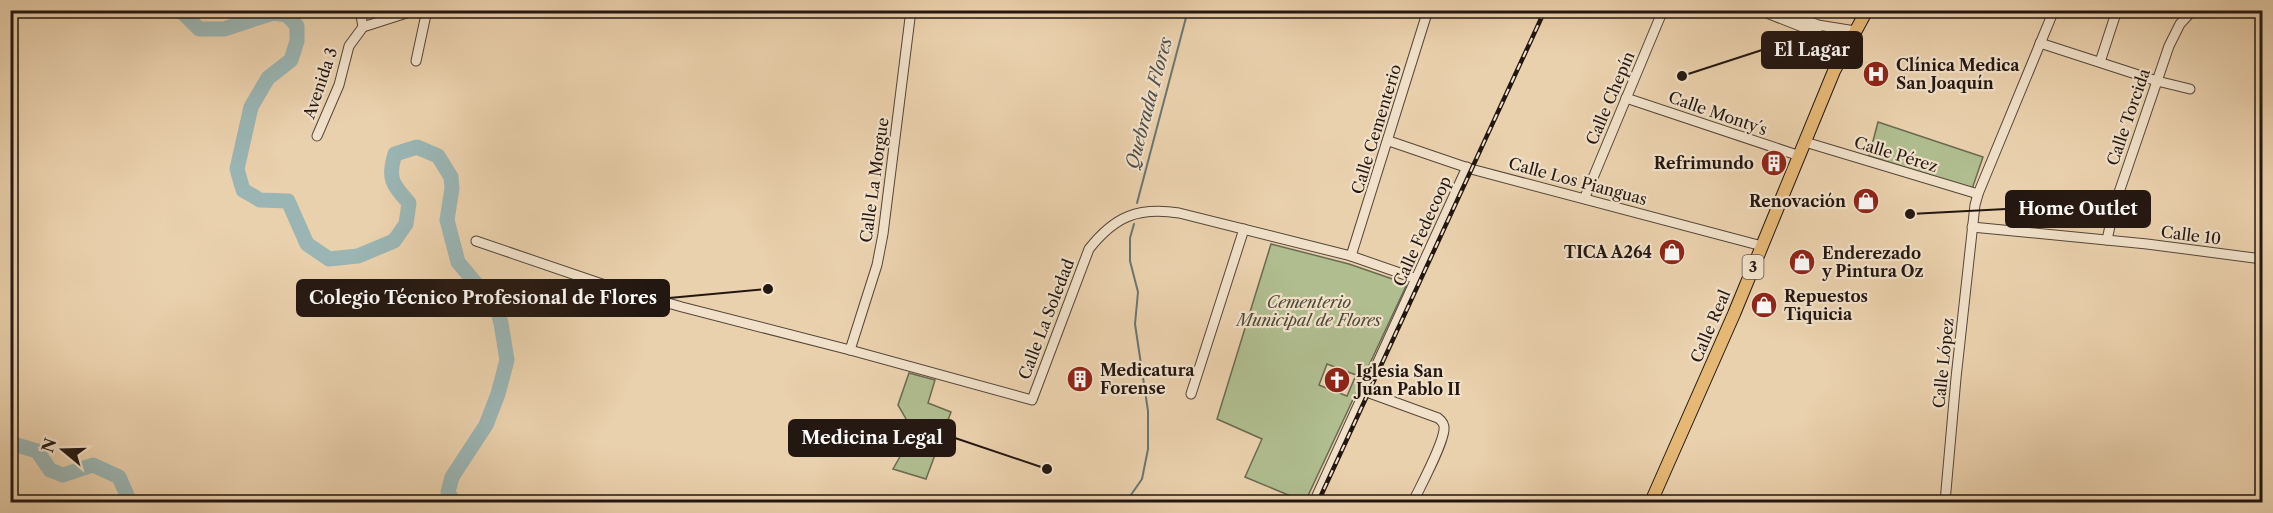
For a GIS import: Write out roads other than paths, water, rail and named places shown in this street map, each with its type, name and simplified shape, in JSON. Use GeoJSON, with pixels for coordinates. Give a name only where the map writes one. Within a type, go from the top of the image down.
{"type":"FeatureCollection","features":[{"type":"Feature","properties":{"kind":"main road","name":"Calle Real"},"geometry":{"type":"LineString","coordinates":[[1651,502],[1845,49],[1865,10]]}},
{"type":"Feature","properties":{"kind":"street"},"geometry":{"type":"LineString","coordinates":[[360,10],[363,27],[416,10]]}},
{"type":"Feature","properties":{"kind":"street"},"geometry":{"type":"LineString","coordinates":[[416,61],[427,10]]}},
{"type":"Feature","properties":{"kind":"street","name":"Calle La Morgue"},"geometry":{"type":"LineString","coordinates":[[850,350],[881,244],[911,10]]}},
{"type":"Feature","properties":{"kind":"street","name":"Calle Cementerio"},"geometry":{"type":"LineString","coordinates":[[1351,256],[1389,141],[1428,10]]}},
{"type":"Feature","properties":{"kind":"street","name":"Calle Chepín"},"geometry":{"type":"LineString","coordinates":[[1585,197],[1663,10]]}},
{"type":"Feature","properties":{"kind":"street"},"geometry":{"type":"LineString","coordinates":[[1780,10],[1817,28],[1845,49]]}},
{"type":"Feature","properties":{"kind":"street","name":"Calle López"},"geometry":{"type":"LineString","coordinates":[[1946,502],[1972,227],[1978,194],[2054,10]]}},
{"type":"Feature","properties":{"kind":"street"},"geometry":{"type":"LineString","coordinates":[[2100,62],[2117,10]]}},
{"type":"Feature","properties":{"kind":"street","name":"Calle Torcida"},"geometry":{"type":"LineString","coordinates":[[2107,240],[2114,207],[2174,34],[2193,10]]}},
{"type":"Feature","properties":{"kind":"street"},"geometry":{"type":"LineString","coordinates":[[1766,12],[1817,28],[1855,31]]}},
{"type":"Feature","properties":{"kind":"street","name":"Avenida 3"},"geometry":{"type":"LineString","coordinates":[[317,136],[339,85],[349,46],[363,27]]}},
{"type":"Feature","properties":{"kind":"street"},"geometry":{"type":"LineString","coordinates":[[2040,43],[2157,81],[2190,89]]}},
{"type":"Feature","properties":{"kind":"street","name":"Calle Monty´s"},"geometry":{"type":"LineString","coordinates":[[1626,98],[1800,156]]}},
{"type":"Feature","properties":{"kind":"street","name":"Calle Los Pianguas"},"geometry":{"type":"LineString","coordinates":[[1389,141],[1467,167],[1762,246]]}},
{"type":"Feature","properties":{"kind":"street","name":"Calle Pérez"},"geometry":{"type":"LineString","coordinates":[[1805,142],[1978,194]]}},
{"type":"Feature","properties":{"kind":"street","name":"Calle Fedecoop"},"geometry":{"type":"LineString","coordinates":[[1314,502],[1467,167]]}},
{"type":"Feature","properties":{"kind":"street","name":"Calle La Soledad"},"geometry":{"type":"LineString","coordinates":[[476,240],[590,280],[682,307],[1032,400],[1089,249],[1109,228],[1127,216],[1153,210],[1179,213],[1351,256],[1417,279]]}},
{"type":"Feature","properties":{"kind":"street","name":"Calle 10"},"geometry":{"type":"LineString","coordinates":[[1972,227],[2107,240],[2262,259]]}},
{"type":"Feature","properties":{"kind":"street"},"geometry":{"type":"LineString","coordinates":[[1191,394],[1244,229]]}},
{"type":"Feature","properties":{"kind":"street"},"geometry":{"type":"LineString","coordinates":[[1365,391],[1438,418],[1443,423],[1441,441],[1413,502]]}},
{"type":"Feature","properties":{"kind":"waterway"},"geometry":{"type":"LineString","coordinates":[[184,10],[184,14],[199,29],[224,29],[273,13],[287,15],[297,26],[297,41],[291,60],[268,78],[251,107],[237,169],[243,190],[260,200],[288,201],[307,244],[329,259],[358,256],[394,241],[406,224],[409,203],[395,186],[392,176],[395,154],[417,147],[438,156],[451,177],[452,188],[447,220],[458,262],[497,309],[507,360],[498,394],[486,425],[452,477],[448,492],[454,502]]}},
{"type":"Feature","properties":{"kind":"waterway","name":"Quebrada Flores"},"geometry":{"type":"LineString","coordinates":[[1137,203],[1188,10]]}},
{"type":"Feature","properties":{"kind":"waterway","name":"Quebrada Flores"},"geometry":{"type":"LineString","coordinates":[[1126,502],[1142,479],[1148,449],[1148,411],[1135,324],[1138,292],[1130,261],[1130,238],[1134,224]]}},
{"type":"Feature","properties":{"kind":"waterway"},"geometry":{"type":"LineString","coordinates":[[10,443],[37,451],[50,470],[63,475],[93,465],[119,477],[130,502]]}},
{"type":"Feature","properties":{"kind":"railway"},"geometry":{"type":"LineString","coordinates":[[1318,502],[1545,10]]}},
{"type":"Feature","properties":{"kind":"place","name":"Clínica Medica San Joaquín"},"geometry":{"type":"Point","coordinates":[1876,74]}},
{"type":"Feature","properties":{"kind":"place","name":"El Lagar"},"geometry":{"type":"Point","coordinates":[1682,76]}},
{"type":"Feature","properties":{"kind":"place","name":"Refrimundo"},"geometry":{"type":"Point","coordinates":[1774,163]}},
{"type":"Feature","properties":{"kind":"place","name":"Renovación"},"geometry":{"type":"Point","coordinates":[1866,201]}},
{"type":"Feature","properties":{"kind":"place","name":"Home Outlet"},"geometry":{"type":"Point","coordinates":[1910,214]}},
{"type":"Feature","properties":{"kind":"place","name":"TICA A264"},"geometry":{"type":"Point","coordinates":[1672,252]}},
{"type":"Feature","properties":{"kind":"place","name":"Enderezado y Pintura Oz"},"geometry":{"type":"Point","coordinates":[1802,262]}},
{"type":"Feature","properties":{"kind":"place","name":"Colegio Técnico Profesional de Flores"},"geometry":{"type":"Point","coordinates":[768,289]}},
{"type":"Feature","properties":{"kind":"place","name":"Repuestos Tiquicia"},"geometry":{"type":"Point","coordinates":[1764,305]}},
{"type":"Feature","properties":{"kind":"place","name":"Medicatura Forense"},"geometry":{"type":"Point","coordinates":[1080,379]}},
{"type":"Feature","properties":{"kind":"place","name":"Iglesia San Juan Pablo II"},"geometry":{"type":"Point","coordinates":[1337,380]}},
{"type":"Feature","properties":{"kind":"place","name":"Medicina Legal"},"geometry":{"type":"Point","coordinates":[1047,469]}},
{"type":"Feature","properties":{"kind":"park label","name":"Cementerio Municipal de Flores"},"geometry":{"type":"Point","coordinates":[1309,311]}}]}
